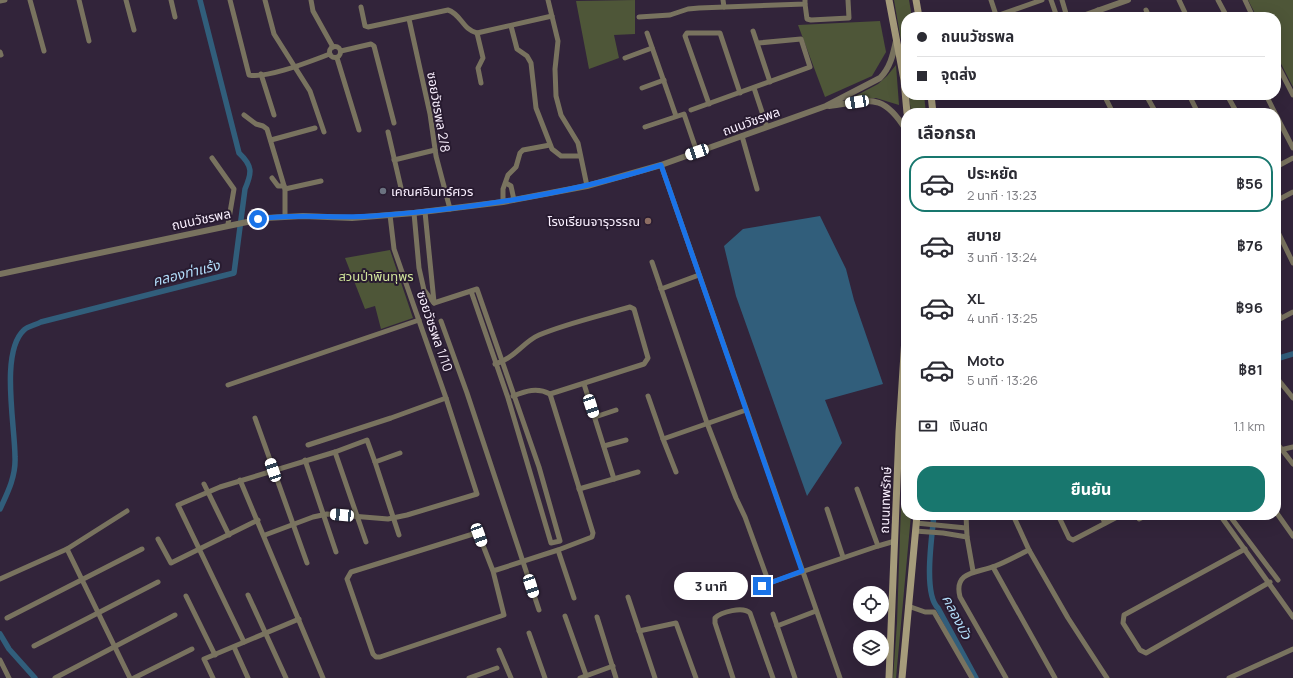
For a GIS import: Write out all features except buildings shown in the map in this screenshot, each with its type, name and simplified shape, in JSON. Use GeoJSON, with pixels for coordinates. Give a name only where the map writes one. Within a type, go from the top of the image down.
{"type":"FeatureCollection","features":[{"type":"Feature","properties":{"kind":"main road"},"geometry":{"type":"LineString","coordinates":[[889,0],[897,36],[901,64]]}},
{"type":"Feature","properties":{"kind":"main road"},"geometry":{"type":"LineString","coordinates":[[916,0],[918,12]]}},
{"type":"Feature","properties":{"kind":"main road"},"geometry":{"type":"LineString","coordinates":[[932,100],[932,108]]}},
{"type":"Feature","properties":{"kind":"main road","name":"ถนนเทพรักษ์"},"geometry":{"type":"LineString","coordinates":[[889,678],[901,400]]}},
{"type":"Feature","properties":{"kind":"main road"},"geometry":{"type":"LineString","coordinates":[[899,450],[901,445]]}},
{"type":"Feature","properties":{"kind":"main road"},"geometry":{"type":"LineString","coordinates":[[902,678],[916,520]]}},
{"type":"Feature","properties":{"kind":"street"},"geometry":{"type":"LineString","coordinates":[[0,1],[5,0]]}},
{"type":"Feature","properties":{"kind":"street"},"geometry":{"type":"LineString","coordinates":[[30,0],[44,51]]}},
{"type":"Feature","properties":{"kind":"street"},"geometry":{"type":"LineString","coordinates":[[79,0],[89,41]]}},
{"type":"Feature","properties":{"kind":"street"},"geometry":{"type":"LineString","coordinates":[[126,0],[134,30]]}},
{"type":"Feature","properties":{"kind":"street"},"geometry":{"type":"LineString","coordinates":[[171,0],[175,17]]}},
{"type":"Feature","properties":{"kind":"street"},"geometry":{"type":"LineString","coordinates":[[230,0],[247,73],[250,76],[295,66],[330,54],[333,47]]}},
{"type":"Feature","properties":{"kind":"street"},"geometry":{"type":"LineString","coordinates":[[265,0],[274,34],[295,66],[315,103],[324,132]]}},
{"type":"Feature","properties":{"kind":"street"},"geometry":{"type":"LineString","coordinates":[[311,0],[313,11],[333,47],[338,48],[341,51],[371,44],[374,46],[394,124]]}},
{"type":"Feature","properties":{"kind":"street"},"geometry":{"type":"LineString","coordinates":[[548,0],[558,41],[554,82],[556,96],[561,115],[578,143],[587,186]]}},
{"type":"Feature","properties":{"kind":"street"},"geometry":{"type":"LineString","coordinates":[[723,0],[724,7]]}},
{"type":"Feature","properties":{"kind":"street"},"geometry":{"type":"LineString","coordinates":[[638,16],[670,15],[694,8],[805,2],[807,19],[849,18],[848,0]]}},
{"type":"Feature","properties":{"kind":"street"},"geometry":{"type":"LineString","coordinates":[[991,0],[996,12]]}},
{"type":"Feature","properties":{"kind":"street"},"geometry":{"type":"LineString","coordinates":[[1024,0],[1026,6]]}},
{"type":"Feature","properties":{"kind":"street"},"geometry":{"type":"LineString","coordinates":[[1009,12],[1042,0]]}},
{"type":"Feature","properties":{"kind":"street"},"geometry":{"type":"LineString","coordinates":[[1051,0],[1055,12]]}},
{"type":"Feature","properties":{"kind":"street"},"geometry":{"type":"LineString","coordinates":[[1062,0],[1066,12]]}},
{"type":"Feature","properties":{"kind":"street"},"geometry":{"type":"LineString","coordinates":[[1103,12],[1128,0]]}},
{"type":"Feature","properties":{"kind":"street"},"geometry":{"type":"LineString","coordinates":[[1179,0],[1185,12]]}},
{"type":"Feature","properties":{"kind":"street"},"geometry":{"type":"LineString","coordinates":[[1218,0],[1224,12]]}},
{"type":"Feature","properties":{"kind":"street"},"geometry":{"type":"LineString","coordinates":[[1245,0],[1251,12]]}},
{"type":"Feature","properties":{"kind":"street"},"geometry":{"type":"LineString","coordinates":[[361,7],[365,26],[368,27],[448,10],[455,13],[468,29],[477,33],[552,16]]}},
{"type":"Feature","properties":{"kind":"street","name":"ซอยวัชรพล 2/8"},"geometry":{"type":"LineString","coordinates":[[409,19],[430,114],[435,150],[450,209]]}},
{"type":"Feature","properties":{"kind":"street"},"geometry":{"type":"LineString","coordinates":[[511,26],[517,48],[528,56],[531,63],[536,108],[550,145],[554,152],[561,156],[580,156]]}},
{"type":"Feature","properties":{"kind":"street"},"geometry":{"type":"LineString","coordinates":[[753,31],[770,82]]}},
{"type":"Feature","properties":{"kind":"street"},"geometry":{"type":"LineString","coordinates":[[477,33],[483,58],[478,68],[481,83]]}},
{"type":"Feature","properties":{"kind":"street"},"geometry":{"type":"LineString","coordinates":[[647,33],[676,116]]}},
{"type":"Feature","properties":{"kind":"street"},"geometry":{"type":"LineString","coordinates":[[709,104],[685,36],[687,33],[720,33],[740,93]]}},
{"type":"Feature","properties":{"kind":"street","name":"ถนนวัชรพล"},"geometry":{"type":"LineString","coordinates":[[0,274],[250,221],[286,216],[352,218],[425,212],[503,202],[587,186],[661,165],[826,106],[880,78],[886,72],[892,61],[897,36]]}},
{"type":"Feature","properties":{"kind":"street"},"geometry":{"type":"LineString","coordinates":[[691,110],[808,68],[810,64],[801,39],[758,43]]}},
{"type":"Feature","properties":{"kind":"street"},"geometry":{"type":"LineString","coordinates":[[624,58],[652,48]]}},
{"type":"Feature","properties":{"kind":"street"},"geometry":{"type":"LineString","coordinates":[[337,58],[341,51]]}},
{"type":"Feature","properties":{"kind":"street"},"geometry":{"type":"LineString","coordinates":[[330,54],[332,57],[337,58]]}},
{"type":"Feature","properties":{"kind":"street"},"geometry":{"type":"LineString","coordinates":[[337,58],[359,130]]}},
{"type":"Feature","properties":{"kind":"street"},"geometry":{"type":"LineString","coordinates":[[1281,72],[1293,95]]}},
{"type":"Feature","properties":{"kind":"street"},"geometry":{"type":"LineString","coordinates":[[261,74],[274,115]]}},
{"type":"Feature","properties":{"kind":"street"},"geometry":{"type":"LineString","coordinates":[[642,88],[664,80]]}},
{"type":"Feature","properties":{"kind":"street"},"geometry":{"type":"LineString","coordinates":[[754,88],[767,127]]}},
{"type":"Feature","properties":{"kind":"street","name":"ถนนวัชรพล"},"geometry":{"type":"LineString","coordinates":[[826,106],[867,101],[879,102],[896,113],[901,122]]}},
{"type":"Feature","properties":{"kind":"street"},"geometry":{"type":"LineString","coordinates":[[645,127],[684,114],[697,152]]}},
{"type":"Feature","properties":{"kind":"street"},"geometry":{"type":"LineString","coordinates":[[244,115],[256,124],[267,129],[284,188],[286,216]]}},
{"type":"Feature","properties":{"kind":"street"},"geometry":{"type":"LineString","coordinates":[[1281,124],[1293,148]]}},
{"type":"Feature","properties":{"kind":"street"},"geometry":{"type":"LineString","coordinates":[[271,140],[315,128]]}},
{"type":"Feature","properties":{"kind":"street"},"geometry":{"type":"LineString","coordinates":[[388,132],[400,188]]}},
{"type":"Feature","properties":{"kind":"street"},"geometry":{"type":"LineString","coordinates":[[742,136],[756,189]]}},
{"type":"Feature","properties":{"kind":"street"},"geometry":{"type":"LineString","coordinates":[[503,202],[502,191],[509,173],[516,167],[518,156],[521,151],[550,145]]}},
{"type":"Feature","properties":{"kind":"street"},"geometry":{"type":"LineString","coordinates":[[394,160],[435,150]]}},
{"type":"Feature","properties":{"kind":"street"},"geometry":{"type":"LineString","coordinates":[[212,158],[234,189],[231,224]]}},
{"type":"Feature","properties":{"kind":"street"},"geometry":{"type":"LineString","coordinates":[[1281,164],[1293,158]]}},
{"type":"Feature","properties":{"kind":"street"},"geometry":{"type":"LineString","coordinates":[[661,165],[840,678]]}},
{"type":"Feature","properties":{"kind":"street"},"geometry":{"type":"LineString","coordinates":[[272,178],[278,186],[284,188],[321,181]]}},
{"type":"Feature","properties":{"kind":"street"},"geometry":{"type":"LineString","coordinates":[[506,183],[511,186],[514,200]]}},
{"type":"Feature","properties":{"kind":"street"},"geometry":{"type":"LineString","coordinates":[[1281,198],[1293,192]]}},
{"type":"Feature","properties":{"kind":"street"},"geometry":{"type":"LineString","coordinates":[[425,212],[434,303]]}},
{"type":"Feature","properties":{"kind":"street"},"geometry":{"type":"LineString","coordinates":[[414,213],[419,268],[424,290],[434,303]]}},
{"type":"Feature","properties":{"kind":"street","name":"ซอยวัชรพล 1/10"},"geometry":{"type":"LineString","coordinates":[[390,215],[394,248],[446,398],[477,494],[393,518]]}},
{"type":"Feature","properties":{"kind":"street"},"geometry":{"type":"LineString","coordinates":[[1281,238],[1293,263]]}},
{"type":"Feature","properties":{"kind":"street"},"geometry":{"type":"LineString","coordinates":[[652,262],[707,423],[736,498],[745,517],[769,583]]}},
{"type":"Feature","properties":{"kind":"street"},"geometry":{"type":"LineString","coordinates":[[661,289],[699,275]]}},
{"type":"Feature","properties":{"kind":"street"},"geometry":{"type":"LineString","coordinates":[[434,303],[477,289],[539,467],[560,541],[551,543],[508,398],[471,291]]}},
{"type":"Feature","properties":{"kind":"street"},"geometry":{"type":"LineString","coordinates":[[495,364],[503,361],[539,335],[632,307],[648,358],[647,362],[550,394],[541,390],[528,391],[508,398]]}},
{"type":"Feature","properties":{"kind":"street"},"geometry":{"type":"LineString","coordinates":[[1281,318],[1293,312]]}},
{"type":"Feature","properties":{"kind":"street"},"geometry":{"type":"LineString","coordinates":[[228,385],[419,320]]}},
{"type":"Feature","properties":{"kind":"street"},"geometry":{"type":"LineString","coordinates":[[441,321],[467,393],[539,610]]}},
{"type":"Feature","properties":{"kind":"street"},"geometry":{"type":"LineString","coordinates":[[1281,383],[1293,398]]}},
{"type":"Feature","properties":{"kind":"street"},"geometry":{"type":"LineString","coordinates":[[584,384],[614,479]]}},
{"type":"Feature","properties":{"kind":"street"},"geometry":{"type":"LineString","coordinates":[[492,571],[523,562],[592,537],[593,533],[550,394]]}},
{"type":"Feature","properties":{"kind":"street"},"geometry":{"type":"LineString","coordinates":[[648,396],[676,472]]}},
{"type":"Feature","properties":{"kind":"street"},"geometry":{"type":"LineString","coordinates":[[308,445],[391,418],[446,398]]}},
{"type":"Feature","properties":{"kind":"street"},"geometry":{"type":"LineString","coordinates":[[595,417],[616,410]]}},
{"type":"Feature","properties":{"kind":"street"},"geometry":{"type":"LineString","coordinates":[[663,439],[746,410]]}},
{"type":"Feature","properties":{"kind":"street"},"geometry":{"type":"LineString","coordinates":[[255,418],[307,564]]}},
{"type":"Feature","properties":{"kind":"street"},"geometry":{"type":"LineString","coordinates":[[244,642],[178,506],[208,492],[240,480],[335,452],[367,440],[399,535]]}},
{"type":"Feature","properties":{"kind":"street"},"geometry":{"type":"LineString","coordinates":[[604,446],[626,440]]}},
{"type":"Feature","properties":{"kind":"street"},"geometry":{"type":"LineString","coordinates":[[1293,447],[1282,450],[1293,464]]}},
{"type":"Feature","properties":{"kind":"street"},"geometry":{"type":"LineString","coordinates":[[335,452],[366,542]]}},
{"type":"Feature","properties":{"kind":"street"},"geometry":{"type":"LineString","coordinates":[[375,462],[400,453]]}},
{"type":"Feature","properties":{"kind":"street"},"geometry":{"type":"LineString","coordinates":[[305,460],[336,552]]}},
{"type":"Feature","properties":{"kind":"street"},"geometry":{"type":"LineString","coordinates":[[530,470],[539,467]]}},
{"type":"Feature","properties":{"kind":"street"},"geometry":{"type":"LineString","coordinates":[[579,489],[638,472]]}},
{"type":"Feature","properties":{"kind":"street"},"geometry":{"type":"LineString","coordinates":[[240,480],[265,535],[323,678]]}},
{"type":"Feature","properties":{"kind":"street"},"geometry":{"type":"LineString","coordinates":[[204,484],[229,535]]}},
{"type":"Feature","properties":{"kind":"street"},"geometry":{"type":"LineString","coordinates":[[857,489],[878,546]]}},
{"type":"Feature","properties":{"kind":"street"},"geometry":{"type":"LineString","coordinates":[[827,509],[843,557]]}},
{"type":"Feature","properties":{"kind":"street"},"geometry":{"type":"LineString","coordinates":[[0,579],[67,549],[127,512]]}},
{"type":"Feature","properties":{"kind":"street"},"geometry":{"type":"LineString","coordinates":[[265,535],[293,524],[323,515],[393,518]]}},
{"type":"Feature","properties":{"kind":"street"},"geometry":{"type":"LineString","coordinates":[[1281,519],[1293,536]]}},
{"type":"Feature","properties":{"kind":"street"},"geometry":{"type":"LineString","coordinates":[[158,539],[171,563],[258,520]]}},
{"type":"Feature","properties":{"kind":"street"},"geometry":{"type":"LineString","coordinates":[[918,520],[927,524],[966,528]]}},
{"type":"Feature","properties":{"kind":"street"},"geometry":{"type":"LineString","coordinates":[[966,520],[967,537],[973,571]]}},
{"type":"Feature","properties":{"kind":"street"},"geometry":{"type":"LineString","coordinates":[[1015,520],[1029,550],[1087,651],[1107,678]]}},
{"type":"Feature","properties":{"kind":"street"},"geometry":{"type":"LineString","coordinates":[[1060,520],[1069,538],[1073,540],[1111,520]]}},
{"type":"Feature","properties":{"kind":"street"},"geometry":{"type":"LineString","coordinates":[[1224,520],[1270,582],[1293,617]]}},
{"type":"Feature","properties":{"kind":"street"},"geometry":{"type":"LineString","coordinates":[[1233,520],[1278,580]]}},
{"type":"Feature","properties":{"kind":"street"},"geometry":{"type":"LineString","coordinates":[[915,531],[943,533],[967,537]]}},
{"type":"Feature","properties":{"kind":"street"},"geometry":{"type":"LineString","coordinates":[[476,534],[479,535],[492,571],[504,615],[500,618],[380,657],[373,654],[347,579],[351,572],[476,534]]}},
{"type":"Feature","properties":{"kind":"street"},"geometry":{"type":"LineString","coordinates":[[762,586],[843,557],[895,541]]}},
{"type":"Feature","properties":{"kind":"street"},"geometry":{"type":"LineString","coordinates":[[67,549],[130,678]]}},
{"type":"Feature","properties":{"kind":"street"},"geometry":{"type":"LineString","coordinates":[[7,618],[142,549]]}},
{"type":"Feature","properties":{"kind":"street"},"geometry":{"type":"LineString","coordinates":[[1244,549],[1124,615],[1123,623],[1140,650],[1146,653],[1270,582]]}},
{"type":"Feature","properties":{"kind":"street"},"geometry":{"type":"LineString","coordinates":[[558,550],[574,598]]}},
{"type":"Feature","properties":{"kind":"street"},"geometry":{"type":"LineString","coordinates":[[1006,678],[960,597],[959,592],[963,580],[970,572],[993,567],[1029,550]]}},
{"type":"Feature","properties":{"kind":"street"},"geometry":{"type":"LineString","coordinates":[[993,567],[1055,678]]}},
{"type":"Feature","properties":{"kind":"street"},"geometry":{"type":"LineString","coordinates":[[34,646],[158,582]]}},
{"type":"Feature","properties":{"kind":"street"},"geometry":{"type":"LineString","coordinates":[[186,596],[215,655]]}},
{"type":"Feature","properties":{"kind":"street"},"geometry":{"type":"LineString","coordinates":[[248,596],[286,678]]}},
{"type":"Feature","properties":{"kind":"street"},"geometry":{"type":"LineString","coordinates":[[628,597],[655,678]]}},
{"type":"Feature","properties":{"kind":"street"},"geometry":{"type":"LineString","coordinates":[[908,606],[925,612],[934,612],[972,678]]}},
{"type":"Feature","properties":{"kind":"street"},"geometry":{"type":"LineString","coordinates":[[733,678],[715,623],[715,618],[719,615],[744,610],[750,613],[773,678]]}},
{"type":"Feature","properties":{"kind":"street"},"geometry":{"type":"LineString","coordinates":[[777,626],[816,611]]}},
{"type":"Feature","properties":{"kind":"street"},"geometry":{"type":"LineString","coordinates":[[773,614],[795,678]]}},
{"type":"Feature","properties":{"kind":"street"},"geometry":{"type":"LineString","coordinates":[[55,678],[175,615]]}},
{"type":"Feature","properties":{"kind":"street"},"geometry":{"type":"LineString","coordinates":[[565,616],[586,675]]}},
{"type":"Feature","properties":{"kind":"street"},"geometry":{"type":"LineString","coordinates":[[597,617],[616,678]]}},
{"type":"Feature","properties":{"kind":"street"},"geometry":{"type":"LineString","coordinates":[[213,678],[204,659],[299,619]]}},
{"type":"Feature","properties":{"kind":"street"},"geometry":{"type":"LineString","coordinates":[[639,630],[676,623],[696,678]]}},
{"type":"Feature","properties":{"kind":"street"},"geometry":{"type":"LineString","coordinates":[[530,633],[545,678]]}},
{"type":"Feature","properties":{"kind":"street"},"geometry":{"type":"LineString","coordinates":[[234,647],[248,678]]}},
{"type":"Feature","properties":{"kind":"street"},"geometry":{"type":"LineString","coordinates":[[134,678],[192,649]]}},
{"type":"Feature","properties":{"kind":"street"},"geometry":{"type":"LineString","coordinates":[[1229,678],[1293,649]]}},
{"type":"Feature","properties":{"kind":"street"},"geometry":{"type":"LineString","coordinates":[[499,650],[511,678]]}},
{"type":"Feature","properties":{"kind":"street"},"geometry":{"type":"LineString","coordinates":[[0,660],[9,678]]}},
{"type":"Feature","properties":{"kind":"street"},"geometry":{"type":"LineString","coordinates":[[580,678],[612,666]]}},
{"type":"Feature","properties":{"kind":"street"},"geometry":{"type":"LineString","coordinates":[[469,678],[497,668]]}},
{"type":"Feature","properties":{"kind":"green space"},"geometry":{"type":"Polygon","coordinates":[[[635,0],[635,34],[614,35],[619,58],[589,69],[576,1],[635,0]]]}},
{"type":"Feature","properties":{"kind":"green space"},"geometry":{"type":"Polygon","coordinates":[[[894,0],[909,0],[911,12],[901,12],[901,41],[894,0]]]}},
{"type":"Feature","properties":{"kind":"green space"},"geometry":{"type":"Polygon","coordinates":[[[1248,0],[1293,0],[1293,87],[1281,64],[1281,12],[1254,12],[1248,0]]]}},
{"type":"Feature","properties":{"kind":"green space"},"geometry":{"type":"Polygon","coordinates":[[[880,21],[886,52],[872,76],[825,97],[798,25],[880,21]]]}},
{"type":"Feature","properties":{"kind":"green space"},"geometry":{"type":"Polygon","coordinates":[[[896,65],[899,105],[876,98],[846,101],[878,84],[896,65]]]}},
{"type":"Feature","properties":{"kind":"green space"},"geometry":{"type":"Polygon","coordinates":[[[910,100],[925,100],[925,108],[910,108],[910,100]]]}},
{"type":"Feature","properties":{"kind":"green space","name":"สวนป่าพินทุพร"},"geometry":{"type":"Polygon","coordinates":[[[390,250],[413,318],[381,329],[375,306],[365,309],[345,258],[390,250]]]}},
{"type":"Feature","properties":{"kind":"green space"},"geometry":{"type":"Polygon","coordinates":[[[901,506],[901,520],[911,520],[896,678],[893,678],[897,623],[901,506]]]}},
{"type":"Feature","properties":{"kind":"water"},"geometry":{"type":"Polygon","coordinates":[[[820,216],[846,269],[854,300],[883,384],[825,400],[842,443],[807,496],[736,296],[724,246],[743,229],[820,216]]]}},
{"type":"Feature","properties":{"kind":"waterway","name":"คลองท่าแร้ง"},"geometry":{"type":"LineString","coordinates":[[0,509],[9,490],[15,464],[10,390],[12,355],[17,340],[24,330],[41,322],[234,273],[245,189],[250,170],[247,162],[239,153],[200,0]]}},
{"type":"Feature","properties":{"kind":"waterway","name":"คลองบัว"},"geometry":{"type":"LineString","coordinates":[[1281,358],[1293,354]]}},
{"type":"Feature","properties":{"kind":"waterway","name":"คลองบัว"},"geometry":{"type":"LineString","coordinates":[[933,520],[930,550],[930,578],[933,601],[976,678]]}},
{"type":"Feature","properties":{"kind":"waterway"},"geometry":{"type":"LineString","coordinates":[[0,634],[9,649],[35,678]]}},
{"type":"Feature","properties":{"kind":"place","name":"เคณศอินทร์ศวร"},"geometry":{"type":"Point","coordinates":[383,191]}},
{"type":"Feature","properties":{"kind":"place","name":"โรงเรียนจารุวรรณ"},"geometry":{"type":"Point","coordinates":[648,221]}},
{"type":"Feature","properties":{"kind":"route"},"geometry":{"type":"LineString","coordinates":[[258,219],[286,216],[352,218],[414,213],[503,202],[610,181],[661,165],[802,571],[762,586]]}}]}
